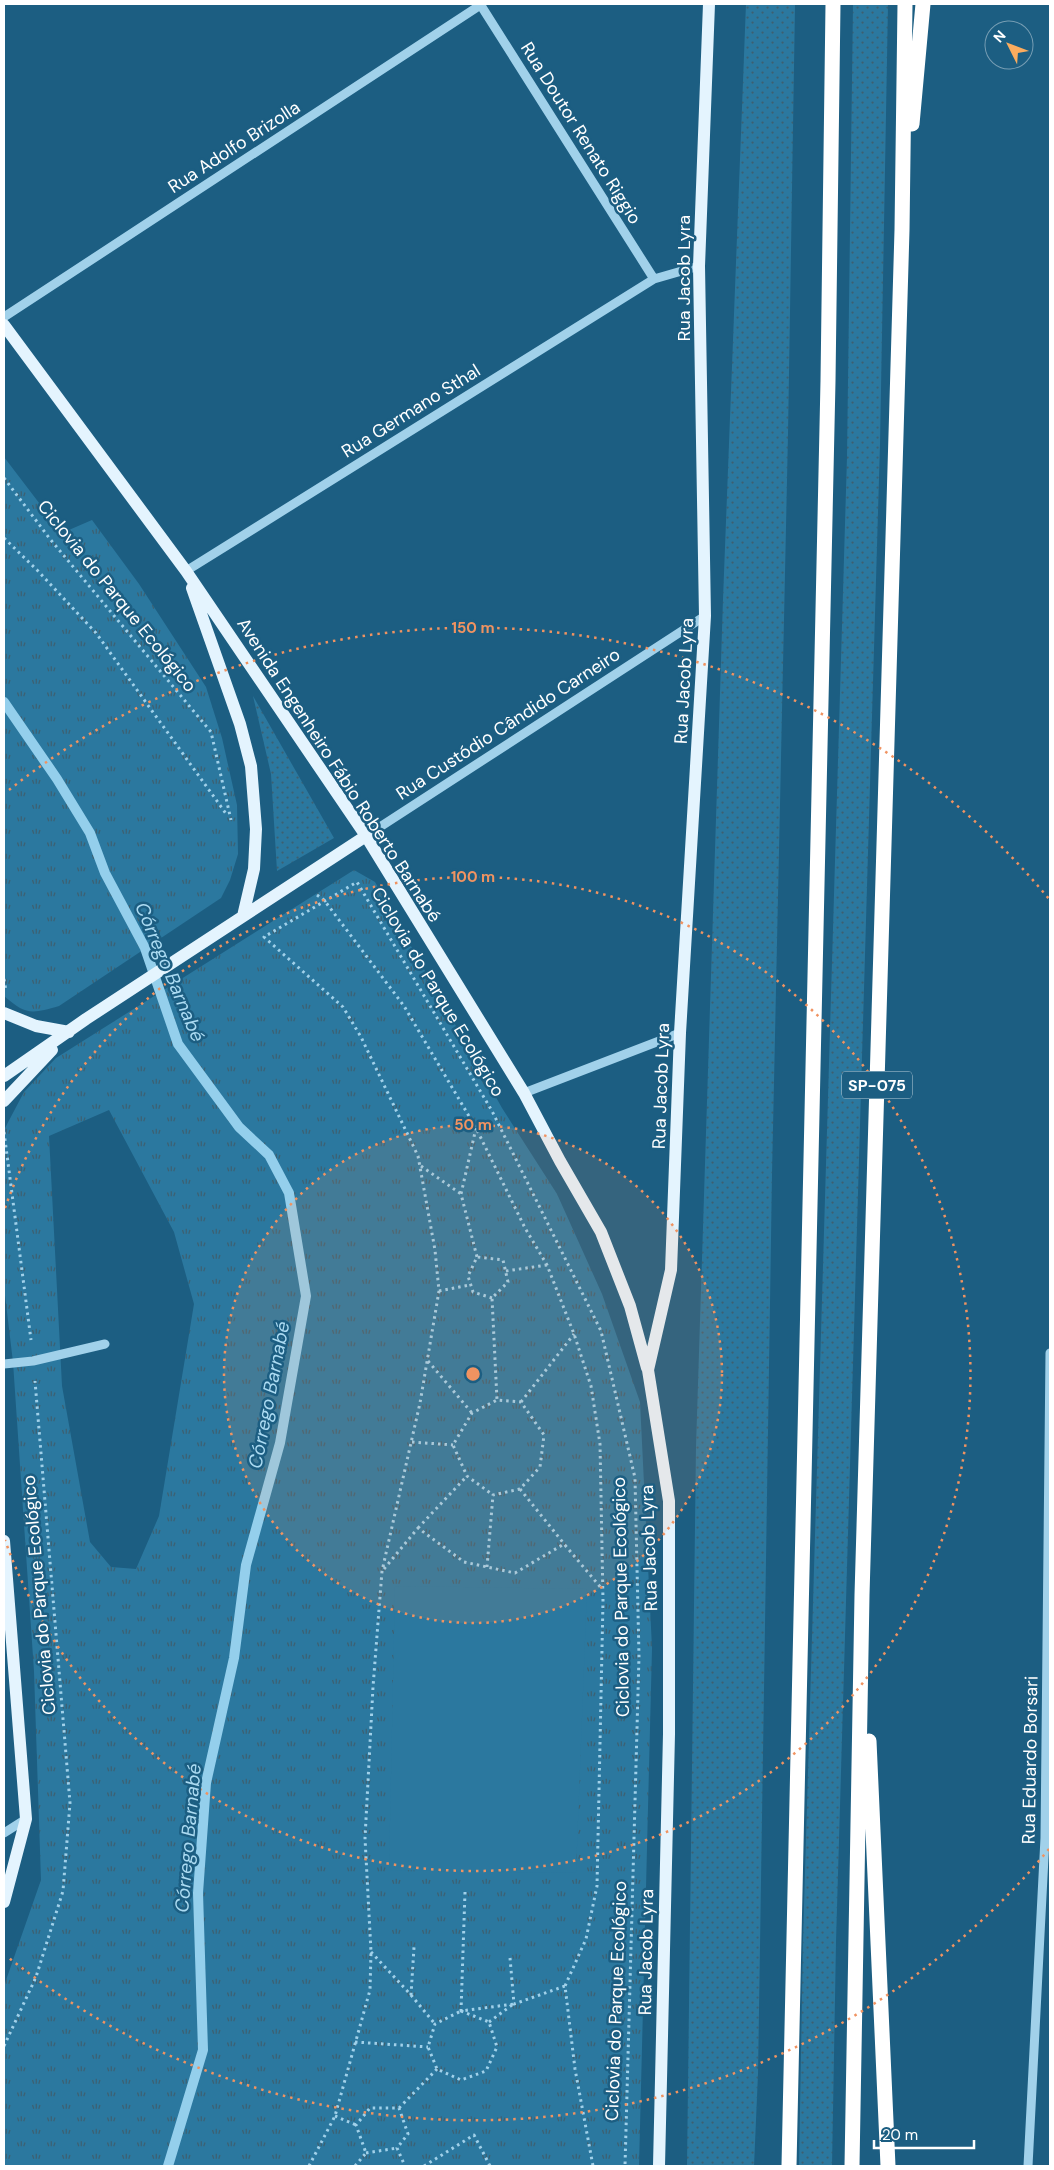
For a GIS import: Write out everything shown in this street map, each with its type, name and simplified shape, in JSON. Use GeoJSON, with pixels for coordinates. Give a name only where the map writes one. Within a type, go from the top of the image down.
{"type":"FeatureCollection","features":[{"type":"Feature","properties":{"kind":"highway"},"geometry":{"type":"LineString","coordinates":[[789,2166],[828,391],[833,4]]}},
{"type":"Feature","properties":{"kind":"highway","name":"SP-075"},"geometry":{"type":"LineString","coordinates":[[852,2166],[862,1595],[902,230],[905,4]]}},
{"type":"Feature","properties":{"kind":"highway"},"geometry":{"type":"LineString","coordinates":[[902,230],[924,4]]}},
{"type":"Feature","properties":{"kind":"highway"},"geometry":{"type":"LineString","coordinates":[[862,1595],[888,2166]]}},
{"type":"Feature","properties":{"kind":"main road","name":"Rua Jacob Lyra"},"geometry":{"type":"LineString","coordinates":[[659,2166],[669,1734],[669,1501],[648,1370],[671,1270],[680,1033],[705,616],[699,266],[709,4]]}},
{"type":"Feature","properties":{"kind":"main road","name":"Avenida Engenheiro Fábio Roberto Barnabé"},"geometry":{"type":"LineString","coordinates":[[4,325],[186,571],[366,836],[524,1093],[601,1232],[630,1306],[648,1370]]}},
{"type":"Feature","properties":{"kind":"main road"},"geometry":{"type":"LineString","coordinates":[[186,571],[240,724],[251,766],[256,829],[254,870],[243,916]]}},
{"type":"Feature","properties":{"kind":"main road","name":"Rua Custódio Cândido Carneiro"},"geometry":{"type":"LineString","coordinates":[[4,1076],[86,1019],[366,836]]}},
{"type":"Feature","properties":{"kind":"main road"},"geometry":{"type":"LineString","coordinates":[[4,1013],[36,1026],[69,1032]]}},
{"type":"Feature","properties":{"kind":"main road"},"geometry":{"type":"LineString","coordinates":[[4,1101],[69,1032]]}},
{"type":"Feature","properties":{"kind":"main road"},"geometry":{"type":"LineString","coordinates":[[4,1541],[26,1820],[4,1902]]}},
{"type":"Feature","properties":{"kind":"street","name":"Rua Doutor Renato Riggio"},"geometry":{"type":"LineString","coordinates":[[481,4],[654,279]]}},
{"type":"Feature","properties":{"kind":"street","name":"Rua Adolfo Brizolla"},"geometry":{"type":"LineString","coordinates":[[4,317],[481,4]]}},
{"type":"Feature","properties":{"kind":"street","name":"Rua Germano Sthal"},"geometry":{"type":"LineString","coordinates":[[186,571],[654,279],[699,266]]}},
{"type":"Feature","properties":{"kind":"street","name":"Rua Custódio Cândido Carneiro"},"geometry":{"type":"LineString","coordinates":[[366,836],[705,616]]}},
{"type":"Feature","properties":{"kind":"street"},"geometry":{"type":"LineString","coordinates":[[524,1093],[680,1033]]}},
{"type":"Feature","properties":{"kind":"street"},"geometry":{"type":"LineString","coordinates":[[4,1364],[33,1361],[105,1344]]}},
{"type":"Feature","properties":{"kind":"street","name":"Rua Eduardo Borsari"},"geometry":{"type":"LineString","coordinates":[[1028,2166],[1048,1838],[1050,1353]]}},
{"type":"Feature","properties":{"kind":"street"},"geometry":{"type":"LineString","coordinates":[[4,1833],[26,1820]]}},
{"type":"Feature","properties":{"kind":"path","name":"Ciclovia do Parque Ecológico"},"geometry":{"type":"LineString","coordinates":[[4,478],[50,539],[211,732]]}},
{"type":"Feature","properties":{"kind":"path"},"geometry":{"type":"LineString","coordinates":[[4,538],[38,571],[96,634],[229,818]]}},
{"type":"Feature","properties":{"kind":"path","name":"Ciclovia do Parque Ecológico"},"geometry":{"type":"LineString","coordinates":[[324,900],[357,882],[492,1111],[601,1331],[635,1478],[639,1656],[626,2166]]}},
{"type":"Feature","properties":{"kind":"path"},"geometry":{"type":"LineString","coordinates":[[309,2166],[335,2116],[370,1990],[371,1952],[365,1838],[373,1687],[382,1571],[428,1361],[439,1291],[435,1250],[418,1156],[361,1037],[343,1007],[264,937],[324,900],[404,1006],[476,1128],[525,1228],[547,1265],[574,1334],[591,1386],[600,1444],[602,1590],[596,1886],[586,1939],[565,1986],[575,2069],[593,2166]]}},
{"type":"Feature","properties":{"kind":"path"},"geometry":{"type":"LineString","coordinates":[[476,1128],[462,1194],[477,1257],[468,1276],[473,1292],[492,1298]]}},
{"type":"Feature","properties":{"kind":"path","name":"Ciclovia do Parque Ecológico"},"geometry":{"type":"LineString","coordinates":[[4,1132],[33,1361],[70,1803],[62,1892],[36,1977],[4,2046]]}},
{"type":"Feature","properties":{"kind":"path"},"geometry":{"type":"LineString","coordinates":[[421,1166],[462,1194]]}},
{"type":"Feature","properties":{"kind":"path"},"geometry":{"type":"LineString","coordinates":[[477,1257],[503,1260],[508,1282],[492,1298],[497,1400]]}},
{"type":"Feature","properties":{"kind":"path"},"geometry":{"type":"LineString","coordinates":[[506,1271],[547,1265]]}},
{"type":"Feature","properties":{"kind":"path"},"geometry":{"type":"LineString","coordinates":[[439,1291],[470,1284]]}},
{"type":"Feature","properties":{"kind":"path"},"geometry":{"type":"LineString","coordinates":[[521,1402],[574,1334]]}},
{"type":"Feature","properties":{"kind":"path"},"geometry":{"type":"LineString","coordinates":[[428,1361],[472,1413]]}},
{"type":"Feature","properties":{"kind":"path"},"geometry":{"type":"LineString","coordinates":[[453,1445],[472,1413],[497,1400],[521,1402]]}},
{"type":"Feature","properties":{"kind":"path"},"geometry":{"type":"LineString","coordinates":[[453,1445],[467,1476],[493,1495],[520,1489],[540,1467],[544,1435],[521,1402]]}},
{"type":"Feature","properties":{"kind":"path"},"geometry":{"type":"LineString","coordinates":[[411,1442],[453,1445]]}},
{"type":"Feature","properties":{"kind":"path"},"geometry":{"type":"LineString","coordinates":[[382,1571],[418,1528],[467,1476]]}},
{"type":"Feature","properties":{"kind":"path"},"geometry":{"type":"LineString","coordinates":[[520,1489],[569,1550]]}},
{"type":"Feature","properties":{"kind":"path"},"geometry":{"type":"LineString","coordinates":[[487,1567],[493,1495]]}},
{"type":"Feature","properties":{"kind":"path"},"geometry":{"type":"LineString","coordinates":[[418,1528],[464,1562],[515,1573],[564,1544],[602,1590]]}},
{"type":"Feature","properties":{"kind":"path"},"geometry":{"type":"LineString","coordinates":[[461,2011],[465,1892]]}},
{"type":"Feature","properties":{"kind":"path"},"geometry":{"type":"LineString","coordinates":[[411,1994],[414,1947]]}},
{"type":"Feature","properties":{"kind":"path"},"geometry":{"type":"LineString","coordinates":[[371,1952],[411,1994],[435,2024]]}},
{"type":"Feature","properties":{"kind":"path"},"geometry":{"type":"LineString","coordinates":[[510,1958],[514,2004]]}},
{"type":"Feature","properties":{"kind":"path"},"geometry":{"type":"LineString","coordinates":[[461,2011],[488,2022],[497,2047],[486,2071],[461,2080],[437,2069],[428,2047],[435,2024],[461,2011],[514,2004],[565,1986]]}},
{"type":"Feature","properties":{"kind":"path"},"geometry":{"type":"LineString","coordinates":[[488,2022],[514,2004]]}},
{"type":"Feature","properties":{"kind":"path"},"geometry":{"type":"LineString","coordinates":[[355,2042],[428,2047]]}},
{"type":"Feature","properties":{"kind":"path"},"geometry":{"type":"LineString","coordinates":[[356,2125],[370,2108],[399,2108],[437,2069]]}},
{"type":"Feature","properties":{"kind":"path"},"geometry":{"type":"LineString","coordinates":[[355,2166],[366,2152],[397,2148],[408,2134],[399,2108]]}},
{"type":"Feature","properties":{"kind":"path"},"geometry":{"type":"LineString","coordinates":[[335,2116],[356,2125],[366,2152]]}},
{"type":"Feature","properties":{"kind":"path"},"geometry":{"type":"LineString","coordinates":[[424,2166],[474,2135],[490,2166]]}},
{"type":"Feature","properties":{"kind":"path"},"geometry":{"type":"LineString","coordinates":[[397,2148],[405,2166]]}},
{"type":"Feature","properties":{"kind":"green space"},"geometry":{"type":"Polygon","coordinates":[[[746,4],[795,4],[772,1174],[758,2074],[754,2166],[687,2166],[696,1447],[723,599],[746,4]]]}},
{"type":"Feature","properties":{"kind":"green space"},"geometry":{"type":"Polygon","coordinates":[[[853,4],[888,4],[880,444],[836,1942],[832,2166],[799,2166],[803,1940],[847,457],[853,4]]]}},
{"type":"Feature","properties":{"kind":"green space"},"geometry":{"type":"Polygon","coordinates":[[[4,457],[62,533],[92,520],[139,584],[206,687],[222,738],[237,805],[238,854],[230,880],[221,898],[59,1006],[35,1011],[24,1010],[4,996],[4,457]]]}},
{"type":"Feature","properties":{"kind":"green space"},"geometry":{"type":"Polygon","coordinates":[[[253,696],[334,838],[277,871],[271,774],[253,696]]]}},
{"type":"Feature","properties":{"kind":"green space"},"geometry":{"type":"Polygon","coordinates":[[[354,870],[375,882],[502,1108],[557,1194],[602,1294],[640,1402],[652,1648],[639,2166],[4,2166],[4,1986],[41,1880],[34,1671],[13,1362],[4,1287],[4,1130],[24,1092],[56,1058],[354,870]],[[109,1110],[49,1136],[62,1386],[90,1542],[111,1567],[136,1569],[159,1516],[194,1304],[174,1232],[109,1110]]]}},
{"type":"Feature","properties":{"kind":"green space"},"geometry":{"type":"Polygon","coordinates":[[[395,1586],[587,1589],[576,1873],[389,1870],[395,1586]]]}},
{"type":"Feature","properties":{"kind":"waterway","name":"Córrego Barnabé"},"geometry":{"type":"LineString","coordinates":[[4,702],[57,779],[90,833],[105,873],[145,948],[178,1044],[239,1127],[269,1155],[289,1193],[306,1296],[280,1443],[246,1565],[234,1658],[206,1783],[198,1893],[203,2050],[168,2166]]}}]}
